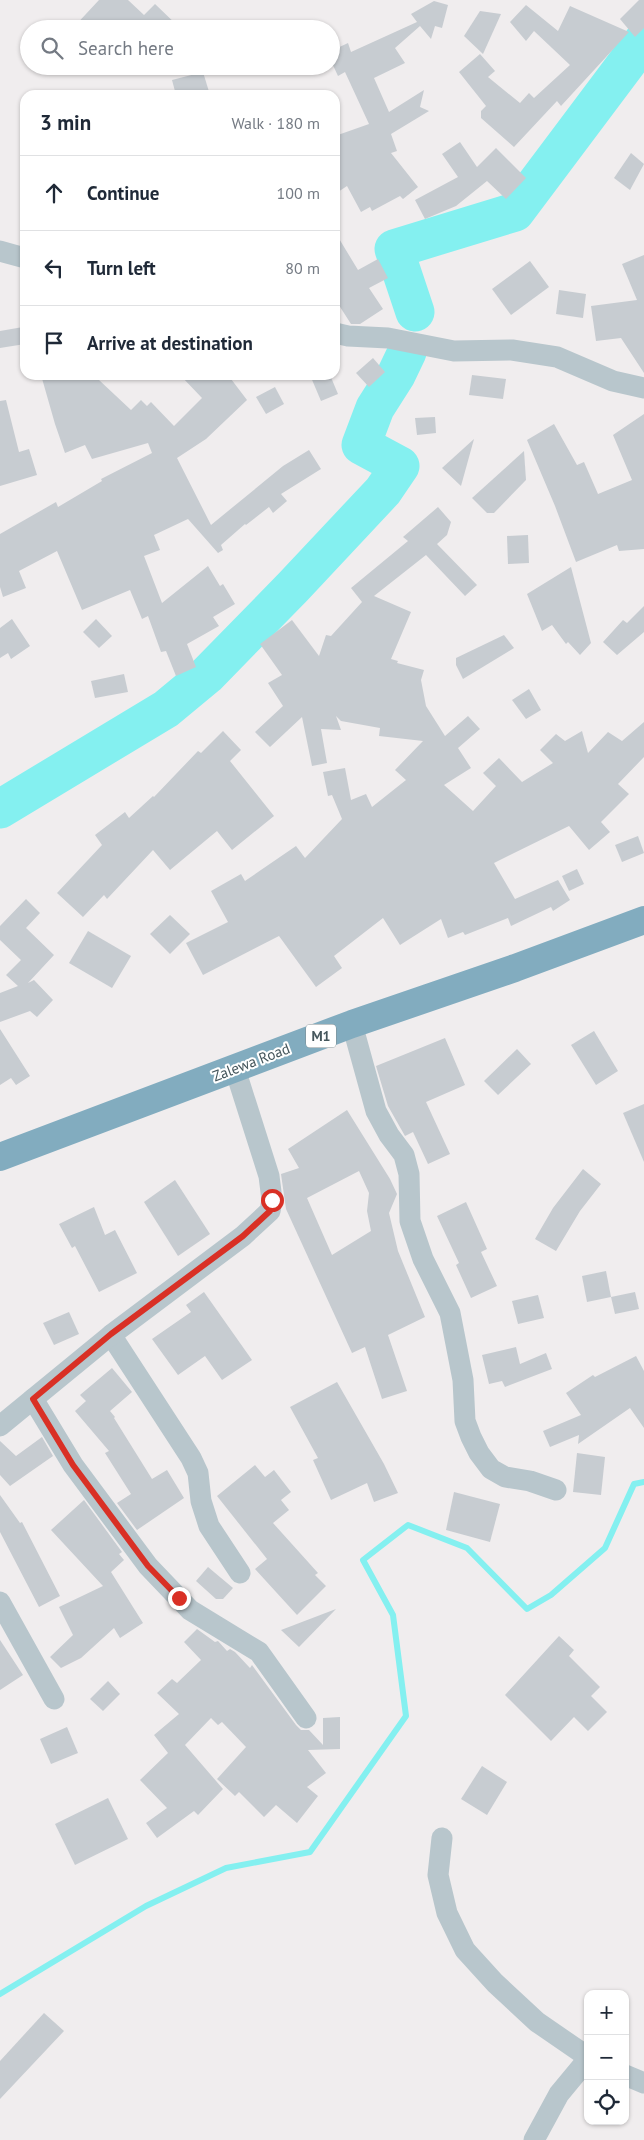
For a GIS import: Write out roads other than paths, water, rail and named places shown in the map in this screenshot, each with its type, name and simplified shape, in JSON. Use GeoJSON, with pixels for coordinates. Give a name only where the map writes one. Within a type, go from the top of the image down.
{"type":"FeatureCollection","features":[{"type":"Feature","properties":{"kind":"highway","name":"Zalewa Road"},"geometry":{"type":"LineString","coordinates":[[0,1157],[352,1024],[515,968],[644,920]]}},
{"type":"Feature","properties":{"kind":"street"},"geometry":{"type":"LineString","coordinates":[[0,251],[20,257]]}},
{"type":"Feature","properties":{"kind":"street"},"geometry":{"type":"LineString","coordinates":[[340,334],[388,338],[454,351],[512,350],[558,357],[613,381],[644,388]]}},
{"type":"Feature","properties":{"kind":"street"},"geometry":{"type":"LineString","coordinates":[[352,1024],[376,1111],[389,1135],[404,1155],[409,1174],[410,1221],[423,1259],[450,1314],[463,1380],[465,1420],[471,1437],[479,1453],[491,1469],[506,1477],[530,1481],[556,1490]]}},
{"type":"Feature","properties":{"kind":"street"},"geometry":{"type":"LineString","coordinates":[[0,1426],[111,1334],[243,1236],[270,1211],[272,1200],[269,1176],[235,1068]]}},
{"type":"Feature","properties":{"kind":"street"},"geometry":{"type":"LineString","coordinates":[[111,1334],[191,1458],[198,1473],[201,1502],[209,1526],[240,1573]]}},
{"type":"Feature","properties":{"kind":"street"},"geometry":{"type":"LineString","coordinates":[[33,1399],[73,1465],[148,1566],[190,1610],[259,1652],[306,1718]]}},
{"type":"Feature","properties":{"kind":"street"},"geometry":{"type":"LineString","coordinates":[[0,1602],[54,1699]]}},
{"type":"Feature","properties":{"kind":"street"},"geometry":{"type":"LineString","coordinates":[[442,1838],[438,1875],[447,1913],[465,1950],[495,1983],[537,2022],[584,2055]]}},
{"type":"Feature","properties":{"kind":"street"},"geometry":{"type":"LineString","coordinates":[[534,2140],[559,2094],[584,2063]]}},
{"type":"Feature","properties":{"kind":"street"},"geometry":{"type":"LineString","coordinates":[[629,2077],[644,2083]]}},
{"type":"Feature","properties":{"kind":"waterway"},"geometry":{"type":"LineString","coordinates":[[415,312],[394,249],[515,212],[644,40]]}},
{"type":"Feature","properties":{"kind":"waterway"},"geometry":{"type":"LineString","coordinates":[[0,809],[166,709],[207,675],[383,491],[400,466],[361,445],[375,408],[396,375],[407,352]]}},
{"type":"Feature","properties":{"kind":"waterway"},"geometry":{"type":"LineString","coordinates":[[0,1994],[146,1906],[226,1868],[310,1852],[406,1716],[393,1615],[363,1560],[408,1525],[467,1548],[527,1609],[551,1595],[605,1548],[634,1484],[644,1482]]}}]}
